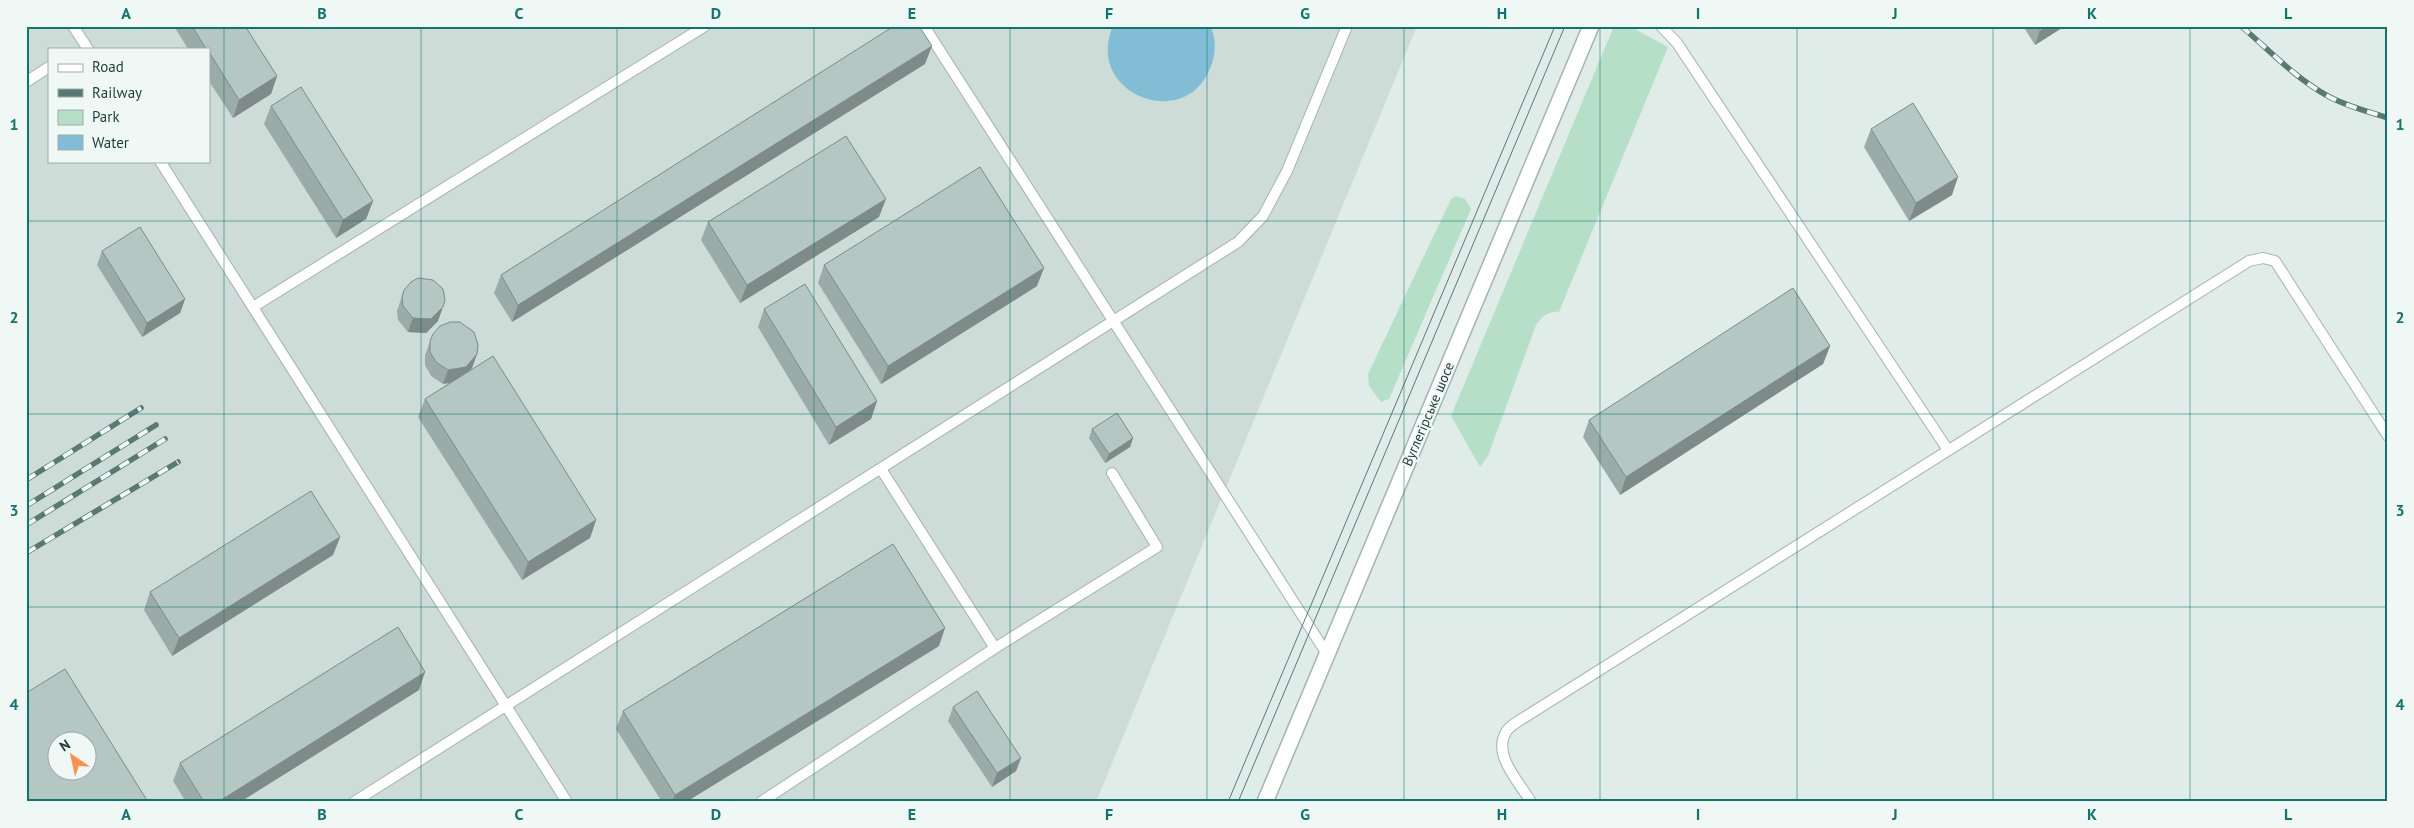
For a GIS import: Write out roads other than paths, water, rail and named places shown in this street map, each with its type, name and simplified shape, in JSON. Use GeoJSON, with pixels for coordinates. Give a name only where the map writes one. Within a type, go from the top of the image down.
{"type":"FeatureCollection","features":[{"type":"Feature","properties":{"kind":"street","name":"Вуглегірське шосе"},"geometry":{"type":"LineString","coordinates":[[1265,802],[1591,26]]}},
{"type":"Feature","properties":{"kind":"lane"},"geometry":{"type":"LineString","coordinates":[[73,26],[83,47]]}},
{"type":"Feature","properties":{"kind":"lane"},"geometry":{"type":"LineString","coordinates":[[253,307],[705,26]]}},
{"type":"Feature","properties":{"kind":"lane"},"geometry":{"type":"LineString","coordinates":[[924,26],[1327,654]]}},
{"type":"Feature","properties":{"kind":"lane"},"geometry":{"type":"LineString","coordinates":[[354,802],[1115,322],[1238,242],[1262,216],[1287,171],[1348,26]]}},
{"type":"Feature","properties":{"kind":"lane"},"geometry":{"type":"LineString","coordinates":[[1661,26],[1677,43],[1948,450]]}},
{"type":"Feature","properties":{"kind":"lane"},"geometry":{"type":"LineString","coordinates":[[26,82],[48,69]]}},
{"type":"Feature","properties":{"kind":"lane"},"geometry":{"type":"LineString","coordinates":[[161,162],[567,802]]}},
{"type":"Feature","properties":{"kind":"lane"},"geometry":{"type":"LineString","coordinates":[[1531,802],[1503,758],[1501,743],[1506,732],[1517,722],[2248,261],[2263,258],[2275,261],[2388,436]]}},
{"type":"Feature","properties":{"kind":"lane"},"geometry":{"type":"LineString","coordinates":[[881,469],[995,648]]}},
{"type":"Feature","properties":{"kind":"lane"},"geometry":{"type":"LineString","coordinates":[[761,802],[995,648],[1157,547],[1112,472]]}},
{"type":"Feature","properties":{"kind":"water"},"geometry":{"type":"Polygon","coordinates":[[[1113,26],[1210,26],[1215,44],[1212,63],[1200,85],[1183,97],[1163,101],[1143,97],[1125,87],[1113,71],[1108,50],[1113,26]]]}},
{"type":"Feature","properties":{"kind":"tram line"},"geometry":{"type":"LineString","coordinates":[[1228,802],[1555,26]]}},
{"type":"Feature","properties":{"kind":"tram line"},"geometry":{"type":"LineString","coordinates":[[1238,802],[1565,26]]}},
{"type":"Feature","properties":{"kind":"railway"},"geometry":{"type":"LineString","coordinates":[[2241,26],[2314,88],[2341,102],[2388,118]]}},
{"type":"Feature","properties":{"kind":"railway"},"geometry":{"type":"LineString","coordinates":[[26,480],[141,408]]}},
{"type":"Feature","properties":{"kind":"railway"},"geometry":{"type":"LineString","coordinates":[[26,506],[156,425]]}},
{"type":"Feature","properties":{"kind":"railway"},"geometry":{"type":"LineString","coordinates":[[26,525],[165,439]]}},
{"type":"Feature","properties":{"kind":"railway"},"geometry":{"type":"LineString","coordinates":[[26,553],[178,462]]}}]}
